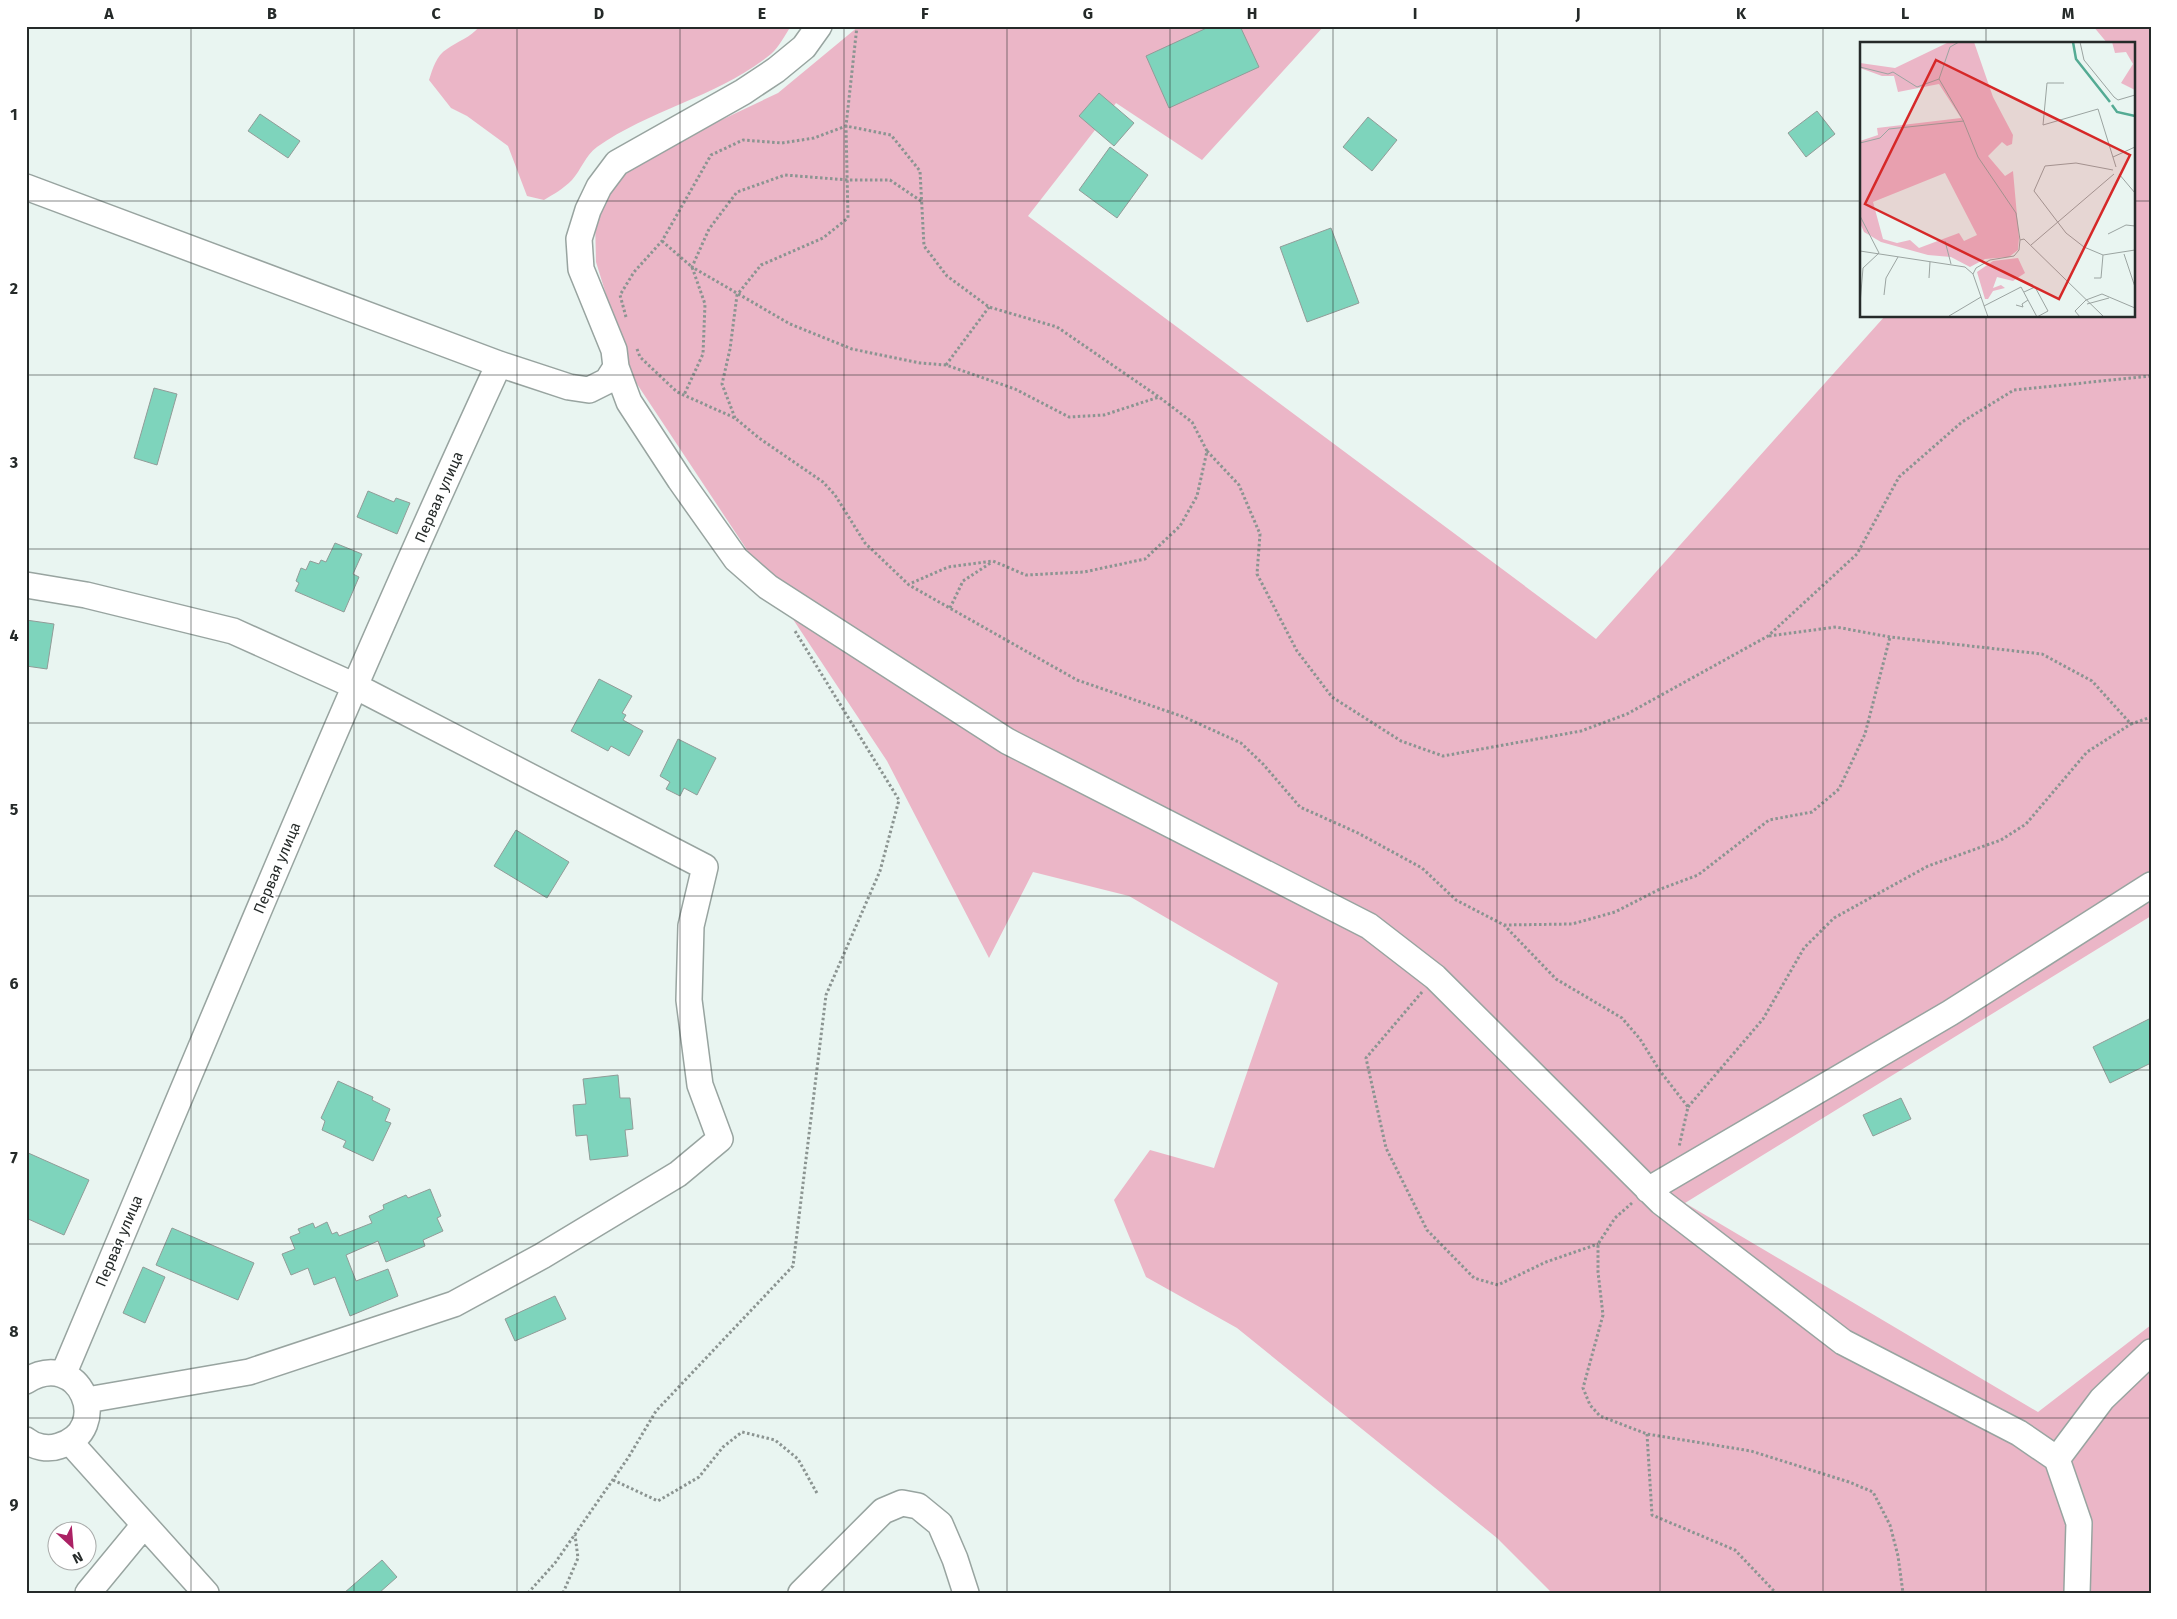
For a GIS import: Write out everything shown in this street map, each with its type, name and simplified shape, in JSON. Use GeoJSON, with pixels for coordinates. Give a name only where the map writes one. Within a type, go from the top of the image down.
{"type":"FeatureCollection","features":[{"type":"Feature","properties":{"kind":"street"},"geometry":{"type":"LineString","coordinates":[[819,26],[804,47],[743,92],[616,163],[599,187],[588,210],[579,238],[581,269],[614,350],[616,367],[629,402],[680,480],[736,559],[768,587],[1007,741],[1369,926],[1435,977],[1661,1202],[1843,1342],[2019,1433],[2058,1459],[2079,1523],[2077,1593]]}},
{"type":"Feature","properties":{"kind":"street"},"geometry":{"type":"LineString","coordinates":[[26,188],[499,364],[569,388],[589,390],[607,381],[616,367]]}},
{"type":"Feature","properties":{"kind":"street","name":"Первая улица"},"geometry":{"type":"LineString","coordinates":[[63,1375],[355,686],[499,364]]}},
{"type":"Feature","properties":{"kind":"street"},"geometry":{"type":"LineString","coordinates":[[26,585],[86,595],[232,631],[355,686],[705,867],[690,926],[689,1000],[700,1085],[720,1138],[678,1174],[542,1256],[454,1304],[249,1372],[87,1400]]}},
{"type":"Feature","properties":{"kind":"street"},"geometry":{"type":"LineString","coordinates":[[1648,1190],[1950,1013],[2151,885]]}},
{"type":"Feature","properties":{"kind":"street"},"geometry":{"type":"LineString","coordinates":[[2058,1459],[2102,1398],[2151,1352]]}},
{"type":"Feature","properties":{"kind":"street"},"geometry":{"type":"LineString","coordinates":[[26,1381],[35,1375],[49,1372],[63,1375],[74,1382],[87,1400],[86,1420],[80,1433],[70,1442],[56,1447],[43,1448],[26,1440]]}},
{"type":"Feature","properties":{"kind":"street"},"geometry":{"type":"LineString","coordinates":[[70,1442],[206,1593]]}},
{"type":"Feature","properties":{"kind":"street"},"geometry":{"type":"LineString","coordinates":[[801,1593],[883,1511],[902,1504],[918,1506],[940,1524],[956,1559],[966,1593]]}},
{"type":"Feature","properties":{"kind":"street"},"geometry":{"type":"LineString","coordinates":[[88,1593],[144,1525]]}},
{"type":"Feature","properties":{"kind":"path"},"geometry":{"type":"LineString","coordinates":[[736,418],[722,384],[730,349],[737,295],[761,265],[823,238],[848,218],[846,126],[857,26]]}},
{"type":"Feature","properties":{"kind":"path"},"geometry":{"type":"LineString","coordinates":[[628,325],[620,295],[634,272],[662,240],[711,155],[744,140],[782,143],[814,138],[846,126],[891,136],[920,171],[924,246],[947,276],[989,307],[1057,327],[1192,422],[1207,451],[1239,485],[1260,534],[1257,574],[1297,651],[1332,697],[1401,741],[1443,756],[1581,731],[1627,714],[1768,636],[1857,554],[1899,477],[1962,422],[2014,390],[2151,376]]}},
{"type":"Feature","properties":{"kind":"path"},"geometry":{"type":"LineString","coordinates":[[684,395],[703,354],[705,304],[692,267],[709,229],[737,192],[785,175],[848,180],[890,180],[921,202]]}},
{"type":"Feature","properties":{"kind":"path"},"geometry":{"type":"LineString","coordinates":[[662,240],[692,267],[737,295],[790,324],[852,349],[920,363],[946,365],[1015,389],[1069,417],[1104,416],[1159,397]]}},
{"type":"Feature","properties":{"kind":"path"},"geometry":{"type":"LineString","coordinates":[[946,365],[989,307]]}},
{"type":"Feature","properties":{"kind":"path"},"geometry":{"type":"LineString","coordinates":[[634,341],[640,357],[677,392],[736,418],[759,438],[823,482],[835,495],[865,543],[909,585],[1077,680],[1184,717],[1242,744],[1263,764],[1300,807],[1358,834],[1422,868],[1456,900],[1504,926],[1556,979],[1622,1018],[1640,1038],[1660,1071],[1688,1107]]}},
{"type":"Feature","properties":{"kind":"path"},"geometry":{"type":"LineString","coordinates":[[909,585],[948,567],[993,562],[1026,575],[1084,572],[1145,558],[1180,526],[1197,496],[1207,451]]}},
{"type":"Feature","properties":{"kind":"path"},"geometry":{"type":"LineString","coordinates":[[950,608],[963,581],[993,562]]}},
{"type":"Feature","properties":{"kind":"path"},"geometry":{"type":"LineString","coordinates":[[1768,636],[1836,627],[1890,637],[2042,654],[2092,681],[2132,724]]}},
{"type":"Feature","properties":{"kind":"path"},"geometry":{"type":"LineString","coordinates":[[528,1593],[555,1563],[575,1535],[613,1480],[656,1411],[793,1266],[826,995],[880,871],[899,800],[794,630]]}},
{"type":"Feature","properties":{"kind":"path"},"geometry":{"type":"LineString","coordinates":[[1504,926],[1572,924],[1614,912],[1658,890],[1698,875],[1770,820],[1812,812],[1839,788],[1865,734],[1890,637]]}},
{"type":"Feature","properties":{"kind":"path"},"geometry":{"type":"LineString","coordinates":[[1675,1153],[1679,1146],[1688,1107],[1763,1019],[1804,948],[1834,918],[1928,866],[2001,840],[2026,824],[2087,752],[2132,724],[2151,717]]}},
{"type":"Feature","properties":{"kind":"path"},"geometry":{"type":"LineString","coordinates":[[1435,977],[1366,1058],[1386,1148],[1427,1230],[1474,1278],[1498,1285],[1546,1262],[1598,1244]]}},
{"type":"Feature","properties":{"kind":"path"},"geometry":{"type":"LineString","coordinates":[[1648,1190],[1615,1218],[1598,1244],[1598,1272],[1603,1315],[1583,1388],[1590,1405],[1600,1416],[1647,1434],[1751,1451],[1849,1482],[1873,1492],[1890,1526],[1898,1556],[1903,1593]]}},
{"type":"Feature","properties":{"kind":"path"},"geometry":{"type":"LineString","coordinates":[[613,1480],[658,1501],[699,1477],[723,1447],[742,1432],[775,1440],[798,1458],[818,1495]]}},
{"type":"Feature","properties":{"kind":"path"},"geometry":{"type":"LineString","coordinates":[[1647,1434],[1652,1515],[1735,1550],[1776,1593]]}},
{"type":"Feature","properties":{"kind":"path"},"geometry":{"type":"LineString","coordinates":[[563,1593],[578,1558],[575,1535]]}},
{"type":"Feature","properties":{"kind":"shaded area"},"geometry":{"type":"Polygon","coordinates":[[[480,26],[791,26],[774,51],[751,68],[708,92],[640,122],[597,147],[589,155],[572,180],[562,189],[544,200],[527,196],[508,146],[467,116],[451,108],[429,80],[440,55],[472,34],[480,26]]]}},
{"type":"Feature","properties":{"kind":"shaded area"},"geometry":{"type":"Polygon","coordinates":[[[859,26],[1324,26],[1202,160],[1116,103],[1028,216],[1596,639],[1883,318],[2134,318],[2134,42],[2106,42],[2093,26],[2151,26],[2151,916],[1685,1203],[2038,1412],[2151,1325],[2151,1593],[1552,1593],[1497,1538],[1237,1328],[1146,1277],[1114,1200],[1150,1150],[1214,1168],[1278,983],[1129,896],[1033,872],[989,958],[887,761],[631,375],[596,262],[595,219],[608,192],[641,158],[778,93],[859,26]]]}},
{"type":"Feature","properties":{"kind":"building"},"geometry":{"type":"Polygon","coordinates":[[[1211,26],[1240,26],[1259,67],[1169,108],[1146,56],[1211,26]]]}},
{"type":"Feature","properties":{"kind":"building"},"geometry":{"type":"Polygon","coordinates":[[[1099,93],[1134,123],[1114,146],[1079,116],[1099,93]]]}},
{"type":"Feature","properties":{"kind":"building"},"geometry":{"type":"Polygon","coordinates":[[[1817,111],[1835,134],[1806,157],[1788,133],[1817,111]]]}},
{"type":"Feature","properties":{"kind":"building"},"geometry":{"type":"Polygon","coordinates":[[[260,114],[300,141],[288,158],[248,131],[260,114]]]}},
{"type":"Feature","properties":{"kind":"building"},"geometry":{"type":"Polygon","coordinates":[[[1368,117],[1397,140],[1372,171],[1343,147],[1368,117]]]}},
{"type":"Feature","properties":{"kind":"building"},"geometry":{"type":"Polygon","coordinates":[[[1110,147],[1148,175],[1117,218],[1079,190],[1110,147]]]}},
{"type":"Feature","properties":{"kind":"building"},"geometry":{"type":"Polygon","coordinates":[[[1331,228],[1359,303],[1307,322],[1280,247],[1331,228]]]}},
{"type":"Feature","properties":{"kind":"building"},"geometry":{"type":"Polygon","coordinates":[[[154,388],[177,394],[157,465],[134,458],[154,388]]]}},
{"type":"Feature","properties":{"kind":"building"},"geometry":{"type":"Polygon","coordinates":[[[368,491],[394,502],[396,498],[410,503],[397,534],[357,517],[368,491]]]}},
{"type":"Feature","properties":{"kind":"building"},"geometry":{"type":"Polygon","coordinates":[[[335,543],[362,554],[353,574],[359,577],[344,612],[295,591],[299,583],[296,581],[301,568],[306,570],[310,561],[319,564],[321,560],[326,562],[335,543]]]}},
{"type":"Feature","properties":{"kind":"building"},"geometry":{"type":"Polygon","coordinates":[[[26,620],[54,624],[47,669],[26,666],[26,620]]]}},
{"type":"Feature","properties":{"kind":"building"},"geometry":{"type":"Polygon","coordinates":[[[599,679],[632,696],[622,713],[626,715],[623,720],[643,731],[629,756],[611,746],[608,751],[571,731],[599,679]]]}},
{"type":"Feature","properties":{"kind":"building"},"geometry":{"type":"Polygon","coordinates":[[[678,739],[716,758],[697,795],[684,788],[680,796],[666,789],[670,782],[660,776],[678,739]]]}},
{"type":"Feature","properties":{"kind":"building"},"geometry":{"type":"Polygon","coordinates":[[[516,830],[569,862],[547,898],[494,866],[516,830]]]}},
{"type":"Feature","properties":{"kind":"building"},"geometry":{"type":"Polygon","coordinates":[[[2151,1018],[2151,1063],[2110,1083],[2093,1047],[2151,1018]]]}},
{"type":"Feature","properties":{"kind":"building"},"geometry":{"type":"Polygon","coordinates":[[[618,1075],[620,1098],[630,1098],[633,1129],[625,1130],[628,1156],[590,1160],[587,1135],[576,1136],[573,1105],[586,1104],[583,1079],[618,1075]]]}},
{"type":"Feature","properties":{"kind":"building"},"geometry":{"type":"Polygon","coordinates":[[[338,1081],[373,1097],[372,1100],[390,1109],[385,1121],[391,1123],[373,1161],[343,1147],[346,1141],[322,1130],[325,1121],[321,1118],[338,1081]]]}},
{"type":"Feature","properties":{"kind":"building"},"geometry":{"type":"Polygon","coordinates":[[[1901,1098],[1911,1119],[1873,1136],[1863,1115],[1901,1098]]]}},
{"type":"Feature","properties":{"kind":"building"},"geometry":{"type":"Polygon","coordinates":[[[26,1152],[89,1180],[64,1235],[26,1218],[26,1152]]]}},
{"type":"Feature","properties":{"kind":"building"},"geometry":{"type":"Polygon","coordinates":[[[430,1189],[441,1216],[437,1218],[443,1231],[423,1240],[425,1246],[386,1262],[378,1241],[346,1255],[356,1281],[388,1269],[398,1296],[350,1316],[335,1277],[314,1285],[308,1268],[291,1275],[282,1254],[295,1249],[290,1237],[300,1233],[298,1229],[313,1223],[315,1228],[327,1222],[332,1234],[337,1232],[339,1236],[372,1223],[369,1216],[384,1209],[383,1205],[406,1195],[408,1198],[430,1189]]]}},
{"type":"Feature","properties":{"kind":"building"},"geometry":{"type":"Polygon","coordinates":[[[172,1228],[254,1263],[238,1300],[156,1265],[172,1228]]]}},
{"type":"Feature","properties":{"kind":"building"},"geometry":{"type":"Polygon","coordinates":[[[143,1267],[165,1277],[145,1323],[123,1313],[143,1267]]]}},
{"type":"Feature","properties":{"kind":"building"},"geometry":{"type":"Polygon","coordinates":[[[555,1296],[566,1319],[515,1341],[505,1319],[555,1296]]]}},
{"type":"Feature","properties":{"kind":"building"},"geometry":{"type":"Polygon","coordinates":[[[382,1560],[397,1577],[379,1593],[344,1593],[382,1560]]]}}]}
